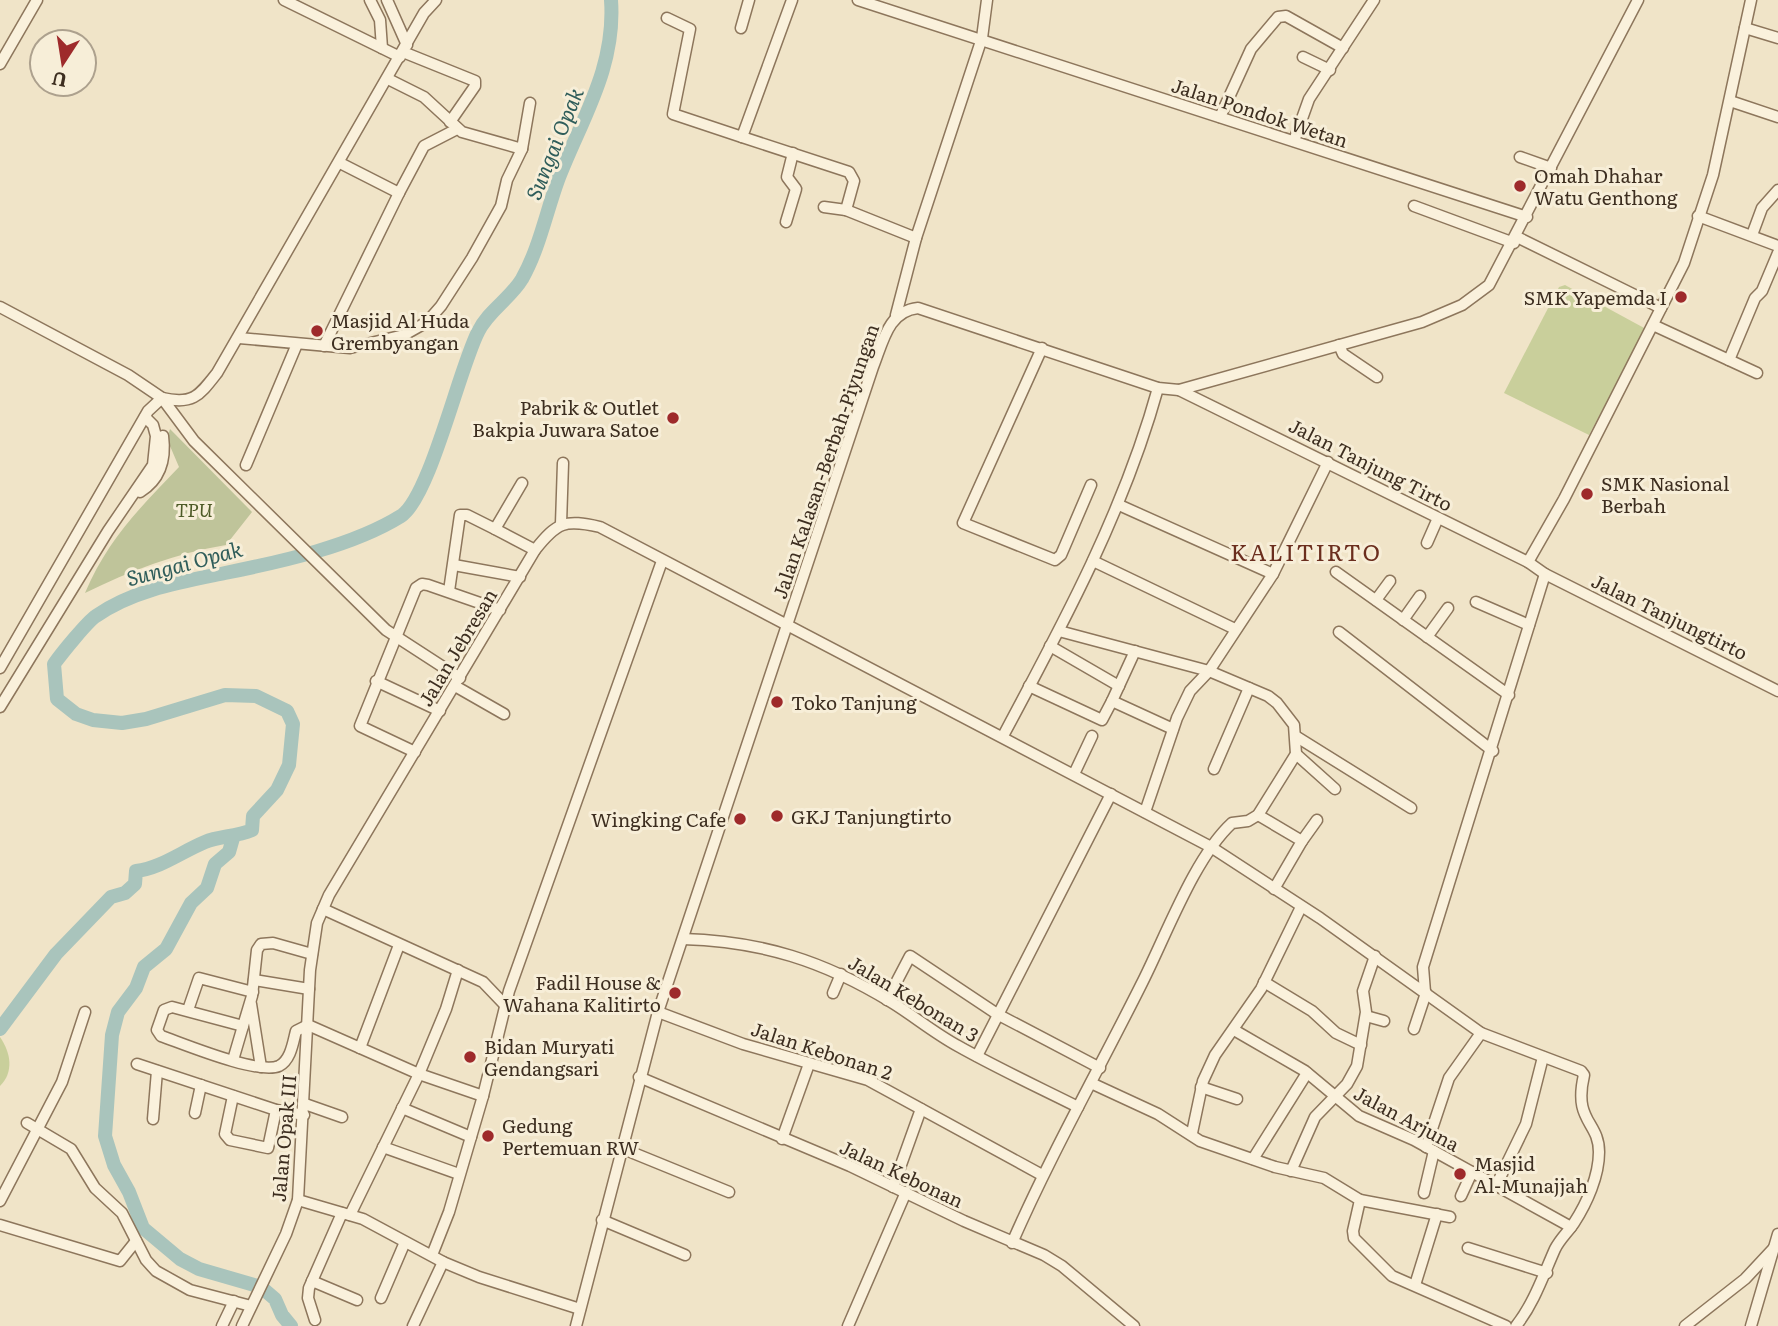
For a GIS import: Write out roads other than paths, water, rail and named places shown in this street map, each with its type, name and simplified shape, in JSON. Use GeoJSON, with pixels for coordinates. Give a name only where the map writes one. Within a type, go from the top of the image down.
{"type":"FeatureCollection","features":[{"type":"Feature","properties":{"kind":"street"},"geometry":{"type":"LineString","coordinates":[[0,64],[37,0]]}},
{"type":"Feature","properties":{"kind":"street"},"geometry":{"type":"LineString","coordinates":[[284,0],[382,48],[403,51],[475,81],[475,86],[453,125],[424,146],[324,346]]}},
{"type":"Feature","properties":{"kind":"street"},"geometry":{"type":"LineString","coordinates":[[370,0],[380,20],[382,48]]}},
{"type":"Feature","properties":{"kind":"street"},"geometry":{"type":"LineString","coordinates":[[387,0],[403,51]]}},
{"type":"Feature","properties":{"kind":"street"},"geometry":{"type":"LineString","coordinates":[[162,398],[186,401],[196,397],[217,373],[424,13],[436,0]]}},
{"type":"Feature","properties":{"kind":"street"},"geometry":{"type":"LineString","coordinates":[[741,28],[749,0]]}},
{"type":"Feature","properties":{"kind":"street"},"geometry":{"type":"LineString","coordinates":[[742,137],[792,0]]}},
{"type":"Feature","properties":{"kind":"street","name":"Jalan Pondok Wetan"},"geometry":{"type":"LineString","coordinates":[[858,0],[982,38],[1527,217]]}},
{"type":"Feature","properties":{"kind":"street"},"geometry":{"type":"LineString","coordinates":[[896,315],[916,238],[982,38],[987,0]]}},
{"type":"Feature","properties":{"kind":"street"},"geometry":{"type":"LineString","coordinates":[[1294,141],[1309,99],[1374,0]]}},
{"type":"Feature","properties":{"kind":"street","name":"Jalan Kalasan-Berbah-Piyungan"},"geometry":{"type":"LineString","coordinates":[[576,1326],[658,1012],[873,367],[896,315],[906,309],[918,308],[1158,388],[1180,390],[1422,322],[1462,304],[1489,285],[1515,240],[1638,0]]}},
{"type":"Feature","properties":{"kind":"street"},"geometry":{"type":"LineString","coordinates":[[1528,562],[1564,499],[1684,263],[1713,174],[1751,0]]}},
{"type":"Feature","properties":{"kind":"street"},"geometry":{"type":"LineString","coordinates":[[1220,117],[1251,49],[1278,16],[1286,16],[1343,48]]}},
{"type":"Feature","properties":{"kind":"street"},"geometry":{"type":"LineString","coordinates":[[667,18],[691,29],[673,114],[851,174],[854,181],[846,210]]}},
{"type":"Feature","properties":{"kind":"street"},"geometry":{"type":"LineString","coordinates":[[1745,28],[1778,38]]}},
{"type":"Feature","properties":{"kind":"street"},"geometry":{"type":"LineString","coordinates":[[1303,57],[1330,70]]}},
{"type":"Feature","properties":{"kind":"street"},"geometry":{"type":"LineString","coordinates":[[387,79],[424,97],[453,125],[515,147]]}},
{"type":"Feature","properties":{"kind":"street"},"geometry":{"type":"LineString","coordinates":[[1730,101],[1778,117]]}},
{"type":"Feature","properties":{"kind":"street"},"geometry":{"type":"LineString","coordinates":[[239,338],[350,348],[390,339],[418,329],[427,322],[441,306],[504,199],[515,147],[530,103]]}},
{"type":"Feature","properties":{"kind":"street"},"geometry":{"type":"LineString","coordinates":[[786,222],[796,189],[787,177],[793,153]]}},
{"type":"Feature","properties":{"kind":"street"},"geometry":{"type":"LineString","coordinates":[[1520,157],[1551,168]]}},
{"type":"Feature","properties":{"kind":"street"},"geometry":{"type":"LineString","coordinates":[[340,163],[399,193]]}},
{"type":"Feature","properties":{"kind":"street"},"geometry":{"type":"LineString","coordinates":[[1752,235],[1762,208],[1778,190]]}},
{"type":"Feature","properties":{"kind":"street"},"geometry":{"type":"LineString","coordinates":[[1413,206],[1515,240],[1661,308]]}},
{"type":"Feature","properties":{"kind":"street"},"geometry":{"type":"LineString","coordinates":[[824,207],[846,210],[916,238]]}},
{"type":"Feature","properties":{"kind":"street"},"geometry":{"type":"LineString","coordinates":[[1698,216],[1778,246]]}},
{"type":"Feature","properties":{"kind":"street"},"geometry":{"type":"LineString","coordinates":[[1730,360],[1755,298],[1762,291],[1778,253]]}},
{"type":"Feature","properties":{"kind":"street"},"geometry":{"type":"LineString","coordinates":[[0,307],[128,375],[162,398],[194,441],[395,638],[504,714]]}},
{"type":"Feature","properties":{"kind":"street"},"geometry":{"type":"LineString","coordinates":[[1653,325],[1757,373]]}},
{"type":"Feature","properties":{"kind":"street"},"geometry":{"type":"LineString","coordinates":[[246,465],[297,344]]}},
{"type":"Feature","properties":{"kind":"street"},"geometry":{"type":"LineString","coordinates":[[1339,345],[1343,354],[1377,377]]}},
{"type":"Feature","properties":{"kind":"street"},"geometry":{"type":"LineString","coordinates":[[1042,348],[963,523],[1055,560],[1061,555],[1091,485]]}},
{"type":"Feature","properties":{"kind":"street"},"geometry":{"type":"LineString","coordinates":[[1200,398],[1202,383]]}},
{"type":"Feature","properties":{"kind":"street"},"geometry":{"type":"LineString","coordinates":[[1003,736],[1059,631],[1119,505],[1158,388]]}},
{"type":"Feature","properties":{"kind":"street","name":"Jalan Tanjung Tirto"},"geometry":{"type":"LineString","coordinates":[[1180,390],[1528,562],[1545,574]]}},
{"type":"Feature","properties":{"kind":"street"},"geometry":{"type":"LineString","coordinates":[[0,668],[147,414],[162,398]]}},
{"type":"Feature","properties":{"kind":"street"},"geometry":{"type":"LineString","coordinates":[[0,707],[108,531],[135,494],[154,480],[164,456],[162,430],[147,414]]}},
{"type":"Feature","properties":{"kind":"street"},"geometry":{"type":"LineString","coordinates":[[1145,812],[1173,729],[1190,691],[1209,671],[1273,574],[1328,462]]}},
{"type":"Feature","properties":{"kind":"street"},"geometry":{"type":"LineString","coordinates":[[563,463],[561,524],[581,523],[600,527],[1111,793],[1211,847],[1400,974],[1481,1033],[1578,1068],[1583,1073],[1579,1094],[1580,1107],[1599,1148],[1591,1190],[1571,1227],[1555,1249],[1547,1273],[1516,1326]]}},
{"type":"Feature","properties":{"kind":"street"},"geometry":{"type":"LineString","coordinates":[[495,529],[522,483]]}},
{"type":"Feature","properties":{"kind":"street"},"geometry":{"type":"LineString","coordinates":[[1119,505],[1273,574]]}},
{"type":"Feature","properties":{"kind":"street"},"geometry":{"type":"LineString","coordinates":[[449,591],[461,515],[535,550]]}},
{"type":"Feature","properties":{"kind":"street"},"geometry":{"type":"LineString","coordinates":[[1427,543],[1438,518]]}},
{"type":"Feature","properties":{"kind":"street","name":"Jalan Jebresan"},"geometry":{"type":"LineString","coordinates":[[308,1025],[312,954],[323,909],[351,856],[535,550],[561,524]]}},
{"type":"Feature","properties":{"kind":"street"},"geometry":{"type":"LineString","coordinates":[[432,1255],[449,1212],[483,1097],[505,1004],[662,561]]}},
{"type":"Feature","properties":{"kind":"street"},"geometry":{"type":"LineString","coordinates":[[1093,561],[1235,629]]}},
{"type":"Feature","properties":{"kind":"street"},"geometry":{"type":"LineString","coordinates":[[454,565],[520,577]]}},
{"type":"Feature","properties":{"kind":"street"},"geometry":{"type":"LineString","coordinates":[[1336,572],[1509,695]]}},
{"type":"Feature","properties":{"kind":"street"},"geometry":{"type":"LineString","coordinates":[[1414,1029],[1426,992],[1423,967],[1493,751],[1545,574]]}},
{"type":"Feature","properties":{"kind":"street","name":"Jalan Tanjungtirto"},"geometry":{"type":"LineString","coordinates":[[1545,574],[1778,691]]}},
{"type":"Feature","properties":{"kind":"street"},"geometry":{"type":"LineString","coordinates":[[1376,600],[1390,580]]}},
{"type":"Feature","properties":{"kind":"street"},"geometry":{"type":"LineString","coordinates":[[415,752],[360,726],[376,681],[418,585],[449,591],[500,610]]}},
{"type":"Feature","properties":{"kind":"street"},"geometry":{"type":"LineString","coordinates":[[1404,620],[1420,596]]}},
{"type":"Feature","properties":{"kind":"street"},"geometry":{"type":"LineString","coordinates":[[1476,602],[1529,625]]}},
{"type":"Feature","properties":{"kind":"street"},"geometry":{"type":"LineString","coordinates":[[1427,637],[1448,608]]}},
{"type":"Feature","properties":{"kind":"street"},"geometry":{"type":"LineString","coordinates":[[1012,1243],[1042,1175],[1100,1068],[1211,847],[1232,823],[1248,821],[1258,815],[1297,754],[1294,725],[1278,704],[1249,688],[1209,671],[1059,631]]}},
{"type":"Feature","properties":{"kind":"street"},"geometry":{"type":"LineString","coordinates":[[1339,632],[1493,751]]}},
{"type":"Feature","properties":{"kind":"street"},"geometry":{"type":"LineString","coordinates":[[1050,646],[1119,687]]}},
{"type":"Feature","properties":{"kind":"street"},"geometry":{"type":"LineString","coordinates":[[1030,686],[1102,720],[1135,652]]}},
{"type":"Feature","properties":{"kind":"street"},"geometry":{"type":"LineString","coordinates":[[376,681],[440,711]]}},
{"type":"Feature","properties":{"kind":"street"},"geometry":{"type":"LineString","coordinates":[[1214,769],[1249,688]]}},
{"type":"Feature","properties":{"kind":"street"},"geometry":{"type":"LineString","coordinates":[[1112,701],[1173,729]]}},
{"type":"Feature","properties":{"kind":"street"},"geometry":{"type":"LineString","coordinates":[[1074,774],[1092,736]]}},
{"type":"Feature","properties":{"kind":"street"},"geometry":{"type":"LineString","coordinates":[[1297,737],[1411,808]]}},
{"type":"Feature","properties":{"kind":"street"},"geometry":{"type":"LineString","coordinates":[[1297,754],[1335,789]]}},
{"type":"Feature","properties":{"kind":"street"},"geometry":{"type":"LineString","coordinates":[[976,1056],[1111,793]]}},
{"type":"Feature","properties":{"kind":"street"},"geometry":{"type":"LineString","coordinates":[[1258,815],[1302,841]]}},
{"type":"Feature","properties":{"kind":"street"},"geometry":{"type":"LineString","coordinates":[[1274,889],[1317,820]]}},
{"type":"Feature","properties":{"kind":"street"},"geometry":{"type":"LineString","coordinates":[[1192,1133],[1201,1087],[1215,1055],[1264,982],[1301,907]]}},
{"type":"Feature","properties":{"kind":"street"},"geometry":{"type":"LineString","coordinates":[[323,909],[399,946],[483,982],[505,1004]]}},
{"type":"Feature","properties":{"kind":"street","name":"Jalan Kebonan 3"},"geometry":{"type":"LineString","coordinates":[[682,939],[740,942],[812,962],[841,974],[976,1056],[1078,1107]]}},
{"type":"Feature","properties":{"kind":"street"},"geometry":{"type":"LineString","coordinates":[[261,1067],[253,991],[255,961],[261,944],[273,943],[312,954]]}},
{"type":"Feature","properties":{"kind":"street"},"geometry":{"type":"LineString","coordinates":[[360,1048],[399,946]]}},
{"type":"Feature","properties":{"kind":"street"},"geometry":{"type":"LineString","coordinates":[[887,1000],[910,956],[997,1014],[1100,1068]]}},
{"type":"Feature","properties":{"kind":"street"},"geometry":{"type":"LineString","coordinates":[[1291,1171],[1315,1117],[1352,1076],[1362,1045],[1366,1016],[1363,991],[1375,957]]}},
{"type":"Feature","properties":{"kind":"street"},"geometry":{"type":"LineString","coordinates":[[442,976],[446,964]]}},
{"type":"Feature","properties":{"kind":"street"},"geometry":{"type":"LineString","coordinates":[[1400,974],[1410,975],[1423,967]]}},
{"type":"Feature","properties":{"kind":"street"},"geometry":{"type":"LineString","coordinates":[[315,1320],[308,1294],[313,1281],[418,1074],[446,1009],[458,970]]}},
{"type":"Feature","properties":{"kind":"street"},"geometry":{"type":"LineString","coordinates":[[834,993],[841,974]]}},
{"type":"Feature","properties":{"kind":"street"},"geometry":{"type":"LineString","coordinates":[[188,1010],[200,978],[253,991],[309,989]]}},
{"type":"Feature","properties":{"kind":"street"},"geometry":{"type":"LineString","coordinates":[[1264,982],[1312,1011],[1329,1029],[1362,1045]]}},
{"type":"Feature","properties":{"kind":"street"},"geometry":{"type":"LineString","coordinates":[[233,1060],[253,991]]}},
{"type":"Feature","properties":{"kind":"street"},"geometry":{"type":"LineString","coordinates":[[243,1026],[188,1010],[166,1008],[159,1020],[159,1035],[233,1060],[261,1067],[276,1067],[285,1062],[296,1031],[308,1025],[418,1074],[483,1097]]}},
{"type":"Feature","properties":{"kind":"street"},"geometry":{"type":"LineString","coordinates":[[0,1201],[40,1130],[69,1067],[85,1012]]}},
{"type":"Feature","properties":{"kind":"street","name":"Jalan Kebonan 2"},"geometry":{"type":"LineString","coordinates":[[658,1012],[743,1044],[868,1080],[904,1097],[920,1110],[1042,1175]]}},
{"type":"Feature","properties":{"kind":"street"},"geometry":{"type":"LineString","coordinates":[[1366,1016],[1384,1021]]}},
{"type":"Feature","properties":{"kind":"street","name":"Jalan Opak III"},"geometry":{"type":"LineString","coordinates":[[242,1326],[298,1200],[308,1025]]}},
{"type":"Feature","properties":{"kind":"street","name":"Jalan Arjuna"},"geometry":{"type":"LineString","coordinates":[[1234,1030],[1307,1073],[1359,1116],[1430,1149],[1571,1227]]}},
{"type":"Feature","properties":{"kind":"street"},"geometry":{"type":"LineString","coordinates":[[1424,1193],[1430,1149],[1448,1078],[1481,1033]]}},
{"type":"Feature","properties":{"kind":"street"},"geometry":{"type":"LineString","coordinates":[[1496,1186],[1526,1124],[1543,1057]]}},
{"type":"Feature","properties":{"kind":"street"},"geometry":{"type":"LineString","coordinates":[[137,1064],[276,1110],[304,1110],[341,1117]]}},
{"type":"Feature","properties":{"kind":"street"},"geometry":{"type":"LineString","coordinates":[[782,1139],[809,1064]]}},
{"type":"Feature","properties":{"kind":"street"},"geometry":{"type":"LineString","coordinates":[[153,1119],[157,1071]]}},
{"type":"Feature","properties":{"kind":"street"},"geometry":{"type":"LineString","coordinates":[[1253,1159],[1307,1073]]}},
{"type":"Feature","properties":{"kind":"street","name":"Jalan Kebonan"},"geometry":{"type":"LineString","coordinates":[[639,1077],[707,1104],[906,1192],[1012,1243],[1044,1255],[1062,1266],[1134,1326]]}},
{"type":"Feature","properties":{"kind":"street"},"geometry":{"type":"LineString","coordinates":[[1091,1083],[1192,1133],[1200,1141],[1291,1171],[1324,1178],[1360,1200],[1450,1217]]}},
{"type":"Feature","properties":{"kind":"street"},"geometry":{"type":"LineString","coordinates":[[195,1113],[201,1085]]}},
{"type":"Feature","properties":{"kind":"street"},"geometry":{"type":"LineString","coordinates":[[1201,1087],[1237,1098]]}},
{"type":"Feature","properties":{"kind":"street"},"geometry":{"type":"LineString","coordinates":[[233,1096],[225,1133],[230,1140],[268,1148],[276,1110]]}},
{"type":"Feature","properties":{"kind":"street"},"geometry":{"type":"LineString","coordinates":[[402,1108],[471,1137]]}},
{"type":"Feature","properties":{"kind":"street"},"geometry":{"type":"LineString","coordinates":[[893,1187],[920,1110]]}},
{"type":"Feature","properties":{"kind":"street"},"geometry":{"type":"LineString","coordinates":[[26,1123],[71,1149],[95,1188],[122,1213],[146,1260],[167,1279],[200,1293],[252,1303]]}},
{"type":"Feature","properties":{"kind":"street"},"geometry":{"type":"LineString","coordinates":[[383,1147],[459,1174]]}},
{"type":"Feature","properties":{"kind":"street"},"geometry":{"type":"LineString","coordinates":[[621,1148],[729,1192]]}},
{"type":"Feature","properties":{"kind":"street"},"geometry":{"type":"LineString","coordinates":[[1461,1196],[1472,1171]]}},
{"type":"Feature","properties":{"kind":"street"},"geometry":{"type":"LineString","coordinates":[[849,1326],[906,1192]]}},
{"type":"Feature","properties":{"kind":"street"},"geometry":{"type":"LineString","coordinates":[[298,1200],[346,1214],[443,1262],[580,1309]]}},
{"type":"Feature","properties":{"kind":"street"},"geometry":{"type":"LineString","coordinates":[[1360,1200],[1354,1238],[1392,1276],[1506,1326]]}},
{"type":"Feature","properties":{"kind":"street"},"geometry":{"type":"LineString","coordinates":[[1415,1285],[1437,1214]]}},
{"type":"Feature","properties":{"kind":"street"},"geometry":{"type":"LineString","coordinates":[[603,1220],[685,1255]]}},
{"type":"Feature","properties":{"kind":"street"},"geometry":{"type":"LineString","coordinates":[[0,1225],[42,1235],[114,1261],[120,1261],[136,1241]]}},
{"type":"Feature","properties":{"kind":"street"},"geometry":{"type":"LineString","coordinates":[[1751,1326],[1778,1234]]}},
{"type":"Feature","properties":{"kind":"street"},"geometry":{"type":"LineString","coordinates":[[381,1298],[405,1242]]}},
{"type":"Feature","properties":{"kind":"street"},"geometry":{"type":"LineString","coordinates":[[1468,1248],[1547,1273]]}},
{"type":"Feature","properties":{"kind":"street"},"geometry":{"type":"LineString","coordinates":[[1685,1326],[1745,1279],[1774,1248]]}},
{"type":"Feature","properties":{"kind":"street"},"geometry":{"type":"LineString","coordinates":[[413,1326],[443,1262]]}},
{"type":"Feature","properties":{"kind":"street"},"geometry":{"type":"LineString","coordinates":[[313,1281],[357,1300]]}},
{"type":"Feature","properties":{"kind":"street"},"geometry":{"type":"LineString","coordinates":[[222,1326],[234,1301]]}},
{"type":"Feature","properties":{"kind":"waterway","name":"Sungai Opak"},"geometry":{"type":"LineString","coordinates":[[0,1029],[56,954],[111,897],[125,893],[135,884],[136,871],[162,863],[210,840],[252,830],[253,816],[277,790],[289,765],[293,724],[287,711],[256,696],[225,695],[146,719],[122,723],[93,720],[76,714],[57,699],[54,664],[92,619],[110,607],[141,593],[316,552],[382,527],[401,516],[412,504],[433,459],[478,332],[487,318],[517,286],[533,256],[558,180],[602,71],[611,25],[611,0]]}},
{"type":"Feature","properties":{"kind":"waterway"},"geometry":{"type":"LineString","coordinates":[[233,838],[229,852],[215,864],[207,888],[191,903],[166,949],[144,967],[136,988],[118,1012],[112,1035],[105,1136],[114,1165],[129,1192],[143,1228],[180,1259],[199,1269],[261,1287],[275,1299],[282,1315],[291,1326]]}},
{"type":"Feature","properties":{"kind":"place","name":"Omah Dhahar Watu Genthong"},"geometry":{"type":"Point","coordinates":[1520,186]}},
{"type":"Feature","properties":{"kind":"place","name":"SMK Yapemda I"},"geometry":{"type":"Point","coordinates":[1681,297]}},
{"type":"Feature","properties":{"kind":"place","name":"Masjid Al Huda Grembyangan"},"geometry":{"type":"Point","coordinates":[317,331]}},
{"type":"Feature","properties":{"kind":"place","name":"Pabrik & Outlet Bakpia Juwara Satoe"},"geometry":{"type":"Point","coordinates":[673,418]}},
{"type":"Feature","properties":{"kind":"place","name":"SMK Nasional Berbah"},"geometry":{"type":"Point","coordinates":[1587,494]}},
{"type":"Feature","properties":{"kind":"place","name":"Toko Tanjung"},"geometry":{"type":"Point","coordinates":[777,702]}},
{"type":"Feature","properties":{"kind":"place","name":"GKJ Tanjungtirto"},"geometry":{"type":"Point","coordinates":[777,816]}},
{"type":"Feature","properties":{"kind":"place","name":"Wingking Cafe"},"geometry":{"type":"Point","coordinates":[740,819]}},
{"type":"Feature","properties":{"kind":"place","name":"Fadil House & Wahana Kalitirto"},"geometry":{"type":"Point","coordinates":[675,993]}},
{"type":"Feature","properties":{"kind":"place","name":"Bidan Muryati Gendangsari"},"geometry":{"type":"Point","coordinates":[470,1057]}},
{"type":"Feature","properties":{"kind":"place","name":"Gedung Pertemuan RW"},"geometry":{"type":"Point","coordinates":[488,1136]}},
{"type":"Feature","properties":{"kind":"place","name":"Masjid Al-Munajjah"},"geometry":{"type":"Point","coordinates":[1460,1174]}},
{"type":"Feature","properties":{"kind":"district","name":"KALITIRTO"},"geometry":{"type":"Point","coordinates":[1306,551]}},
{"type":"Feature","properties":{"kind":"park label","name":"TPU"},"geometry":{"type":"Point","coordinates":[194,509]}}]}
